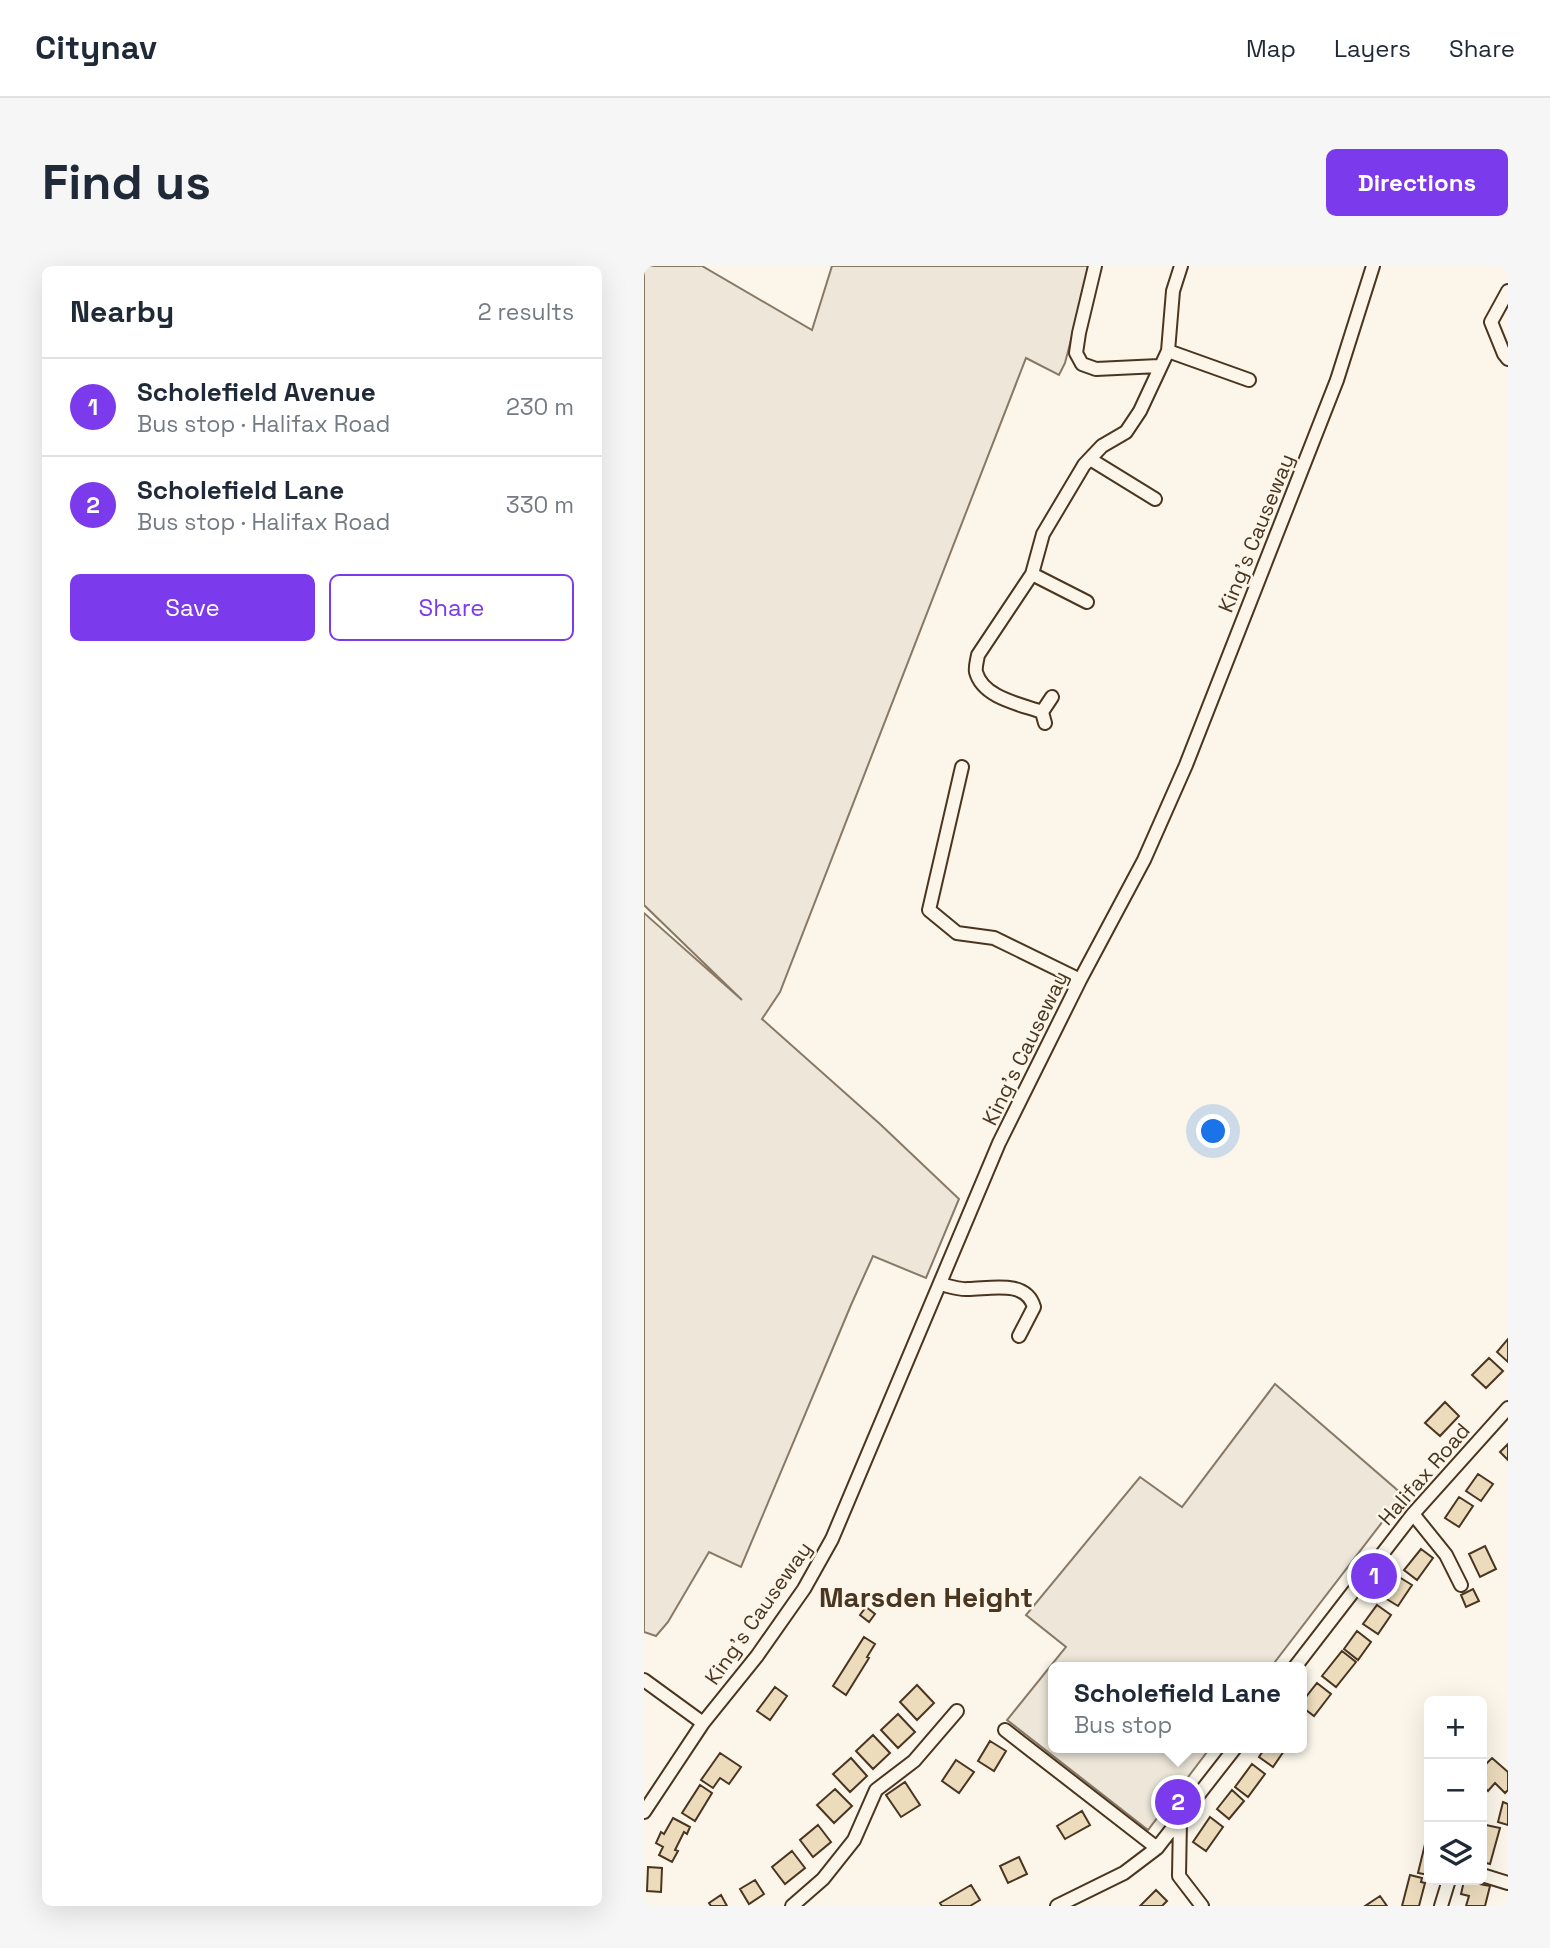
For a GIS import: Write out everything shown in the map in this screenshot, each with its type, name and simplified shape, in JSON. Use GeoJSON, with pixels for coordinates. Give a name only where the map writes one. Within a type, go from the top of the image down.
{"type":"FeatureCollection","features":[{"type":"Feature","properties":{"kind":"street"},"geometry":{"type":"LineString","coordinates":[[1095,266],[1076,353],[1082,364],[1096,369],[1159,366]]}},
{"type":"Feature","properties":{"kind":"street"},"geometry":{"type":"LineString","coordinates":[[1052,697],[1043,718],[997,696],[982,684],[975,671],[978,655],[1032,574],[1043,534],[1084,465],[1102,446],[1126,432],[1140,411],[1168,351],[1173,291],[1181,266]]}},
{"type":"Feature","properties":{"kind":"street","name":"King's Causeway"},"geometry":{"type":"LineString","coordinates":[[644,1812],[703,1723],[757,1656],[804,1589],[832,1539],[999,1143],[1080,980],[1144,860],[1186,765],[1337,380],[1373,266]]}},
{"type":"Feature","properties":{"kind":"street"},"geometry":{"type":"LineString","coordinates":[[1508,290],[1491,322],[1508,359]]}},
{"type":"Feature","properties":{"kind":"street"},"geometry":{"type":"LineString","coordinates":[[1168,351],[1249,380]]}},
{"type":"Feature","properties":{"kind":"street"},"geometry":{"type":"LineString","coordinates":[[1090,459],[1155,499]]}},
{"type":"Feature","properties":{"kind":"street"},"geometry":{"type":"LineString","coordinates":[[1032,574],[1087,602]]}},
{"type":"Feature","properties":{"kind":"street"},"geometry":{"type":"LineString","coordinates":[[962,767],[929,910],[957,933],[995,938],[1080,980]]}},
{"type":"Feature","properties":{"kind":"street"},"geometry":{"type":"LineString","coordinates":[[940,1284],[965,1290],[998,1286],[1020,1291],[1032,1299],[1034,1307],[1019,1336]]}},
{"type":"Feature","properties":{"kind":"street","name":"Halifax Road"},"geometry":{"type":"LineString","coordinates":[[1299,1662],[1413,1514],[1508,1408]]}},
{"type":"Feature","properties":{"kind":"street"},"geometry":{"type":"LineString","coordinates":[[1413,1514],[1446,1555],[1461,1586]]}},
{"type":"Feature","properties":{"kind":"street"},"geometry":{"type":"LineString","coordinates":[[644,1680],[703,1723]]}},
{"type":"Feature","properties":{"kind":"street"},"geometry":{"type":"LineString","coordinates":[[792,1906],[823,1878],[854,1840],[876,1790],[914,1761],[957,1711]]}},
{"type":"Feature","properties":{"kind":"street"},"geometry":{"type":"LineString","coordinates":[[1005,1730],[1157,1848]]}},
{"type":"Feature","properties":{"kind":"street"},"geometry":{"type":"LineString","coordinates":[[1057,1906],[1124,1873],[1157,1848],[1231,1753]]}},
{"type":"Feature","properties":{"kind":"street"},"geometry":{"type":"LineString","coordinates":[[1180,1820],[1179,1876],[1202,1906]]}},
{"type":"Feature","properties":{"kind":"street"},"geometry":{"type":"LineString","coordinates":[[1487,1877],[1508,1883]]}},
{"type":"Feature","properties":{"kind":"street"},"geometry":{"type":"LineString","coordinates":[[1441,1906],[1447,1885]]}},
{"type":"Feature","properties":{"kind":"shaded area"},"geometry":{"type":"Polygon","coordinates":[[[644,266],[702,266],[812,330],[832,266],[1090,266],[1065,363],[1059,375],[1026,358],[780,992],[762,1019],[959,1199],[926,1278],[873,1256],[741,1567],[709,1552],[668,1622],[656,1636],[644,1632],[644,913],[742,1000],[644,905],[644,266]]]}},
{"type":"Feature","properties":{"kind":"shaded area"},"geometry":{"type":"Polygon","coordinates":[[[1275,1384],[1403,1495],[1275,1662],[1054,1662],[1066,1647],[1026,1615],[1140,1477],[1182,1507],[1275,1384]]]}},
{"type":"Feature","properties":{"kind":"shaded area"},"geometry":{"type":"Polygon","coordinates":[[[1048,1669],[1048,1752],[1007,1720],[1048,1669]]]}},
{"type":"Feature","properties":{"kind":"shaded area"},"geometry":{"type":"Polygon","coordinates":[[[1049,1753],[1206,1753],[1148,1830],[1049,1753]]]}},
{"type":"Feature","properties":{"kind":"building"},"geometry":{"type":"Polygon","coordinates":[[[1508,1339],[1508,1362],[1497,1352],[1508,1339]]]}},
{"type":"Feature","properties":{"kind":"building"},"geometry":{"type":"Polygon","coordinates":[[[1489,1358],[1503,1371],[1486,1388],[1472,1375],[1489,1358]]]}},
{"type":"Feature","properties":{"kind":"building"},"geometry":{"type":"Polygon","coordinates":[[[1445,1402],[1459,1416],[1440,1436],[1425,1423],[1445,1402]]]}},
{"type":"Feature","properties":{"kind":"building"},"geometry":{"type":"Polygon","coordinates":[[[1508,1444],[1508,1460],[1500,1452],[1508,1444]]]}},
{"type":"Feature","properties":{"kind":"building"},"geometry":{"type":"Polygon","coordinates":[[[1478,1474],[1493,1484],[1481,1501],[1466,1491],[1478,1474]]]}},
{"type":"Feature","properties":{"kind":"building"},"geometry":{"type":"Polygon","coordinates":[[[1459,1497],[1473,1506],[1459,1527],[1445,1518],[1459,1497]]]}},
{"type":"Feature","properties":{"kind":"building"},"geometry":{"type":"Polygon","coordinates":[[[1485,1546],[1496,1569],[1480,1577],[1469,1554],[1485,1546]]]}},
{"type":"Feature","properties":{"kind":"building"},"geometry":{"type":"Polygon","coordinates":[[[1421,1549],[1433,1558],[1417,1580],[1404,1570],[1421,1549]]]}},
{"type":"Feature","properties":{"kind":"building"},"geometry":{"type":"Polygon","coordinates":[[[1399,1577],[1412,1585],[1398,1606],[1385,1598],[1399,1577]]]}},
{"type":"Feature","properties":{"kind":"building"},"geometry":{"type":"Polygon","coordinates":[[[1473,1589],[1479,1601],[1466,1607],[1461,1595],[1473,1589]]]}},
{"type":"Feature","properties":{"kind":"building"},"geometry":{"type":"Polygon","coordinates":[[[1377,1605],[1391,1615],[1378,1634],[1363,1624],[1377,1605]]]}},
{"type":"Feature","properties":{"kind":"building"},"geometry":{"type":"Polygon","coordinates":[[[866,1607],[875,1614],[869,1622],[860,1615],[866,1607]]]}},
{"type":"Feature","properties":{"kind":"building"},"geometry":{"type":"Polygon","coordinates":[[[1357,1631],[1371,1642],[1358,1660],[1344,1649],[1357,1631]]]}},
{"type":"Feature","properties":{"kind":"building"},"geometry":{"type":"Polygon","coordinates":[[[864,1637],[875,1644],[846,1695],[833,1686],[864,1637]]]}},
{"type":"Feature","properties":{"kind":"building"},"geometry":{"type":"Polygon","coordinates":[[[1342,1651],[1356,1662],[1336,1687],[1322,1676],[1342,1651]]]}},
{"type":"Feature","properties":{"kind":"building"},"geometry":{"type":"Polygon","coordinates":[[[1317,1683],[1331,1694],[1314,1716],[1307,1711],[1307,1696],[1317,1683]]]}},
{"type":"Feature","properties":{"kind":"building"},"geometry":{"type":"Polygon","coordinates":[[[917,1685],[934,1703],[917,1720],[900,1702],[917,1685]]]}},
{"type":"Feature","properties":{"kind":"building"},"geometry":{"type":"Polygon","coordinates":[[[775,1687],[787,1696],[770,1720],[757,1711],[775,1687]]]}},
{"type":"Feature","properties":{"kind":"building"},"geometry":{"type":"Polygon","coordinates":[[[898,1714],[915,1732],[898,1748],[881,1730],[898,1714]]]}},
{"type":"Feature","properties":{"kind":"building"},"geometry":{"type":"Polygon","coordinates":[[[873,1735],[890,1753],[873,1769],[856,1751],[873,1735]]]}},
{"type":"Feature","properties":{"kind":"building"},"geometry":{"type":"Polygon","coordinates":[[[990,1741],[1006,1751],[994,1771],[978,1761],[990,1741]]]}},
{"type":"Feature","properties":{"kind":"building"},"geometry":{"type":"Polygon","coordinates":[[[720,1753],[741,1767],[729,1784],[720,1778],[713,1788],[701,1780],[720,1753]]]}},
{"type":"Feature","properties":{"kind":"building"},"geometry":{"type":"Polygon","coordinates":[[[1262,1753],[1283,1753],[1273,1767],[1259,1757],[1262,1753]]]}},
{"type":"Feature","properties":{"kind":"building"},"geometry":{"type":"Polygon","coordinates":[[[851,1758],[867,1776],[850,1792],[833,1774],[851,1758]]]}},
{"type":"Feature","properties":{"kind":"building"},"geometry":{"type":"Polygon","coordinates":[[[1492,1758],[1508,1772],[1508,1790],[1505,1793],[1495,1783],[1487,1790],[1487,1763],[1492,1758]]]}},
{"type":"Feature","properties":{"kind":"building"},"geometry":{"type":"Polygon","coordinates":[[[956,1760],[974,1772],[959,1793],[942,1781],[956,1760]]]}},
{"type":"Feature","properties":{"kind":"building"},"geometry":{"type":"Polygon","coordinates":[[[1252,1764],[1265,1774],[1248,1797],[1235,1787],[1252,1764]]]}},
{"type":"Feature","properties":{"kind":"building"},"geometry":{"type":"Polygon","coordinates":[[[905,1782],[920,1805],[901,1817],[886,1795],[905,1782]]]}},
{"type":"Feature","properties":{"kind":"building"},"geometry":{"type":"Polygon","coordinates":[[[700,1785],[712,1793],[695,1821],[682,1813],[700,1785]]]}},
{"type":"Feature","properties":{"kind":"building"},"geometry":{"type":"Polygon","coordinates":[[[835,1789],[852,1806],[834,1823],[817,1805],[835,1789]]]}},
{"type":"Feature","properties":{"kind":"building"},"geometry":{"type":"Polygon","coordinates":[[[1232,1790],[1244,1801],[1229,1819],[1217,1809],[1232,1790]]]}},
{"type":"Feature","properties":{"kind":"building"},"geometry":{"type":"Polygon","coordinates":[[[1503,1802],[1508,1804],[1508,1825],[1498,1822],[1503,1802]]]}},
{"type":"Feature","properties":{"kind":"building"},"geometry":{"type":"Polygon","coordinates":[[[1082,1811],[1090,1825],[1065,1839],[1057,1826],[1082,1811]]]}},
{"type":"Feature","properties":{"kind":"building"},"geometry":{"type":"Polygon","coordinates":[[[1210,1817],[1223,1827],[1206,1851],[1193,1842],[1210,1817]]]}},
{"type":"Feature","properties":{"kind":"building"},"geometry":{"type":"Polygon","coordinates":[[[673,1818],[690,1827],[687,1834],[684,1832],[672,1862],[659,1855],[663,1847],[656,1843],[673,1818]]]}},
{"type":"Feature","properties":{"kind":"building"},"geometry":{"type":"Polygon","coordinates":[[[818,1825],[831,1842],[813,1857],[800,1840],[818,1825]]]}},
{"type":"Feature","properties":{"kind":"building"},"geometry":{"type":"Polygon","coordinates":[[[1487,1825],[1500,1828],[1490,1864],[1487,1863],[1487,1825]]]}},
{"type":"Feature","properties":{"kind":"building"},"geometry":{"type":"Polygon","coordinates":[[[1424,1848],[1424,1874],[1418,1873],[1424,1848]]]}},
{"type":"Feature","properties":{"kind":"building"},"geometry":{"type":"Polygon","coordinates":[[[792,1851],[805,1868],[785,1884],[772,1867],[792,1851]]]}},
{"type":"Feature","properties":{"kind":"building"},"geometry":{"type":"Polygon","coordinates":[[[1019,1857],[1027,1874],[1008,1883],[1000,1866],[1019,1857]]]}},
{"type":"Feature","properties":{"kind":"building"},"geometry":{"type":"Polygon","coordinates":[[[648,1867],[662,1868],[661,1892],[647,1891],[648,1867]]]}},
{"type":"Feature","properties":{"kind":"building"},"geometry":{"type":"Polygon","coordinates":[[[1410,1875],[1422,1878],[1421,1882],[1424,1885],[1419,1906],[1402,1906],[1410,1875]]]}},
{"type":"Feature","properties":{"kind":"building"},"geometry":{"type":"Polygon","coordinates":[[[755,1880],[764,1894],[749,1904],[740,1889],[755,1880]]]}},
{"type":"Feature","properties":{"kind":"building"},"geometry":{"type":"Polygon","coordinates":[[[971,1885],[980,1900],[970,1906],[942,1906],[940,1903],[971,1885]]]}},
{"type":"Feature","properties":{"kind":"building"},"geometry":{"type":"Polygon","coordinates":[[[1463,1885],[1490,1886],[1485,1906],[1466,1906],[1469,1896],[1461,1894],[1463,1885]]]}},
{"type":"Feature","properties":{"kind":"building"},"geometry":{"type":"Polygon","coordinates":[[[1156,1890],[1167,1901],[1162,1906],[1140,1906],[1156,1890]]]}},
{"type":"Feature","properties":{"kind":"building"},"geometry":{"type":"Polygon","coordinates":[[[721,1895],[727,1906],[711,1906],[709,1903],[721,1895]]]}},
{"type":"Feature","properties":{"kind":"building"},"geometry":{"type":"Polygon","coordinates":[[[1380,1896],[1387,1906],[1365,1906],[1380,1896]]]}},
{"type":"Feature","properties":{"kind":"place","name":"Scholefield Avenue"},"geometry":{"type":"Point","coordinates":[1374,1576]}},
{"type":"Feature","properties":{"kind":"place","name":"Scholefield Lane"},"geometry":{"type":"Point","coordinates":[1178,1802]}},
{"type":"Feature","properties":{"kind":"district","name":"Marsden Height"},"geometry":{"type":"Point","coordinates":[926,1597]}}]}
